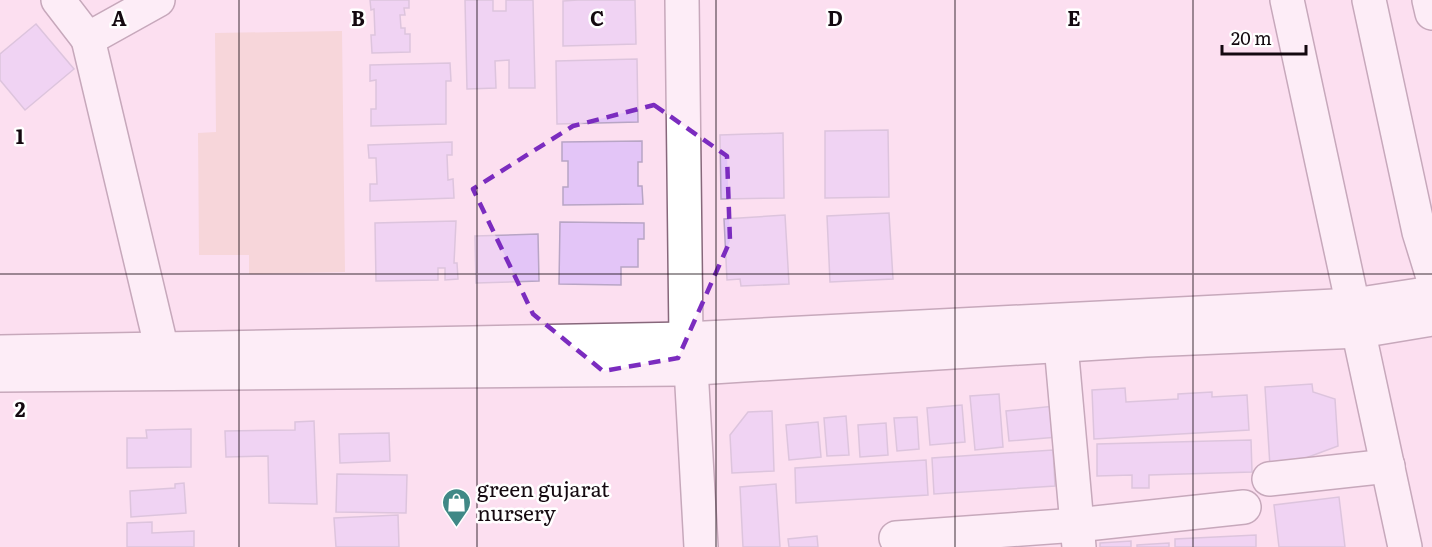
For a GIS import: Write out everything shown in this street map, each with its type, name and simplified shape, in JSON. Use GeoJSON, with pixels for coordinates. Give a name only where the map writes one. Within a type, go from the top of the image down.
{"type":"FeatureCollection","features":[{"type":"Feature","properties":{"kind":"main road"},"geometry":{"type":"LineString","coordinates":[[58,0],[88,39],[162,350]]}},
{"type":"Feature","properties":{"kind":"main road"},"geometry":{"type":"LineString","coordinates":[[88,39],[158,0]]}},
{"type":"Feature","properties":{"kind":"main road"},"geometry":{"type":"LineString","coordinates":[[682,0],[688,353],[701,547]]}},
{"type":"Feature","properties":{"kind":"main road"},"geometry":{"type":"LineString","coordinates":[[1287,0],[1405,547]]}},
{"type":"Feature","properties":{"kind":"main road"},"geometry":{"type":"LineString","coordinates":[[1370,0],[1419,232],[1432,274]]}},
{"type":"Feature","properties":{"kind":"main road"},"geometry":{"type":"LineString","coordinates":[[1429,0],[1432,13]]}},
{"type":"Feature","properties":{"kind":"main road"},"geometry":{"type":"LineString","coordinates":[[0,375],[688,353],[1061,345],[1357,318],[1432,293]]}},
{"type":"Feature","properties":{"kind":"main road"},"geometry":{"type":"LineString","coordinates":[[0,352],[162,350],[688,353],[1357,318],[1432,319]]}},
{"type":"Feature","properties":{"kind":"main road"},"geometry":{"type":"LineString","coordinates":[[1061,345],[1078,536]]}},
{"type":"Feature","properties":{"kind":"main road"},"geometry":{"type":"LineString","coordinates":[[1269,479],[1388,466]]}},
{"type":"Feature","properties":{"kind":"main road"},"geometry":{"type":"LineString","coordinates":[[896,538],[1078,536],[1244,507]]}},
{"type":"Feature","properties":{"kind":"highlighted area"},"geometry":{"type":"Polygon","coordinates":[[[654,105],[727,156],[730,241],[678,358],[603,371],[533,314],[473,189],[573,126],[654,105]]]}},
{"type":"Feature","properties":{"kind":"shaded area"},"geometry":{"type":"Polygon","coordinates":[[[342,31],[345,272],[249,274],[249,255],[199,255],[198,133],[216,132],[215,33],[342,31]]]}},
{"type":"Feature","properties":{"kind":"building"},"geometry":{"type":"Polygon","coordinates":[[[370,0],[409,0],[409,8],[404,8],[405,15],[400,15],[401,28],[405,28],[405,34],[410,34],[410,52],[372,53],[371,35],[375,35],[374,9],[371,10],[370,0]]]}},
{"type":"Feature","properties":{"kind":"building"},"geometry":{"type":"Polygon","coordinates":[[[465,0],[493,0],[493,11],[506,11],[506,0],[533,0],[535,88],[509,88],[509,60],[495,61],[496,88],[467,89],[465,0]]]}},
{"type":"Feature","properties":{"kind":"building"},"geometry":{"type":"Polygon","coordinates":[[[635,0],[636,44],[563,46],[563,1],[635,0]]]}},
{"type":"Feature","properties":{"kind":"building"},"geometry":{"type":"Polygon","coordinates":[[[36,24],[74,69],[25,110],[0,80],[0,54],[36,24]]]}},
{"type":"Feature","properties":{"kind":"building"},"geometry":{"type":"Polygon","coordinates":[[[637,59],[638,122],[557,124],[556,61],[637,59]]]}},
{"type":"Feature","properties":{"kind":"building"},"geometry":{"type":"Polygon","coordinates":[[[450,63],[451,81],[446,81],[446,124],[371,126],[371,109],[376,109],[376,80],[370,81],[370,65],[450,63]]]}},
{"type":"Feature","properties":{"kind":"building"},"geometry":{"type":"Polygon","coordinates":[[[888,130],[889,197],[825,198],[825,131],[888,130]]]}},
{"type":"Feature","properties":{"kind":"building"},"geometry":{"type":"Polygon","coordinates":[[[783,133],[784,198],[721,199],[720,135],[783,133]]]}},
{"type":"Feature","properties":{"kind":"building"},"geometry":{"type":"Polygon","coordinates":[[[642,141],[642,162],[638,162],[638,186],[642,186],[643,204],[563,205],[563,187],[568,187],[568,161],[562,161],[562,142],[642,141]]]}},
{"type":"Feature","properties":{"kind":"building"},"geometry":{"type":"Polygon","coordinates":[[[452,142],[452,155],[447,155],[448,180],[453,179],[454,198],[370,201],[370,184],[377,184],[376,158],[369,158],[368,145],[452,142]]]}},
{"type":"Feature","properties":{"kind":"building"},"geometry":{"type":"Polygon","coordinates":[[[889,213],[893,279],[830,282],[827,216],[889,213]]]}},
{"type":"Feature","properties":{"kind":"building"},"geometry":{"type":"Polygon","coordinates":[[[785,215],[789,284],[741,286],[740,279],[727,280],[724,219],[785,215]]]}},
{"type":"Feature","properties":{"kind":"building"},"geometry":{"type":"Polygon","coordinates":[[[456,221],[454,263],[457,263],[458,279],[445,280],[445,268],[438,268],[438,280],[376,281],[375,223],[456,221]]]}},
{"type":"Feature","properties":{"kind":"building"},"geometry":{"type":"Polygon","coordinates":[[[560,222],[644,223],[644,239],[638,239],[638,267],[621,267],[621,285],[559,284],[560,222]]]}},
{"type":"Feature","properties":{"kind":"building"},"geometry":{"type":"Polygon","coordinates":[[[538,234],[539,281],[476,283],[475,236],[538,234]]]}},
{"type":"Feature","properties":{"kind":"building"},"geometry":{"type":"Polygon","coordinates":[[[1312,384],[1313,392],[1335,399],[1338,446],[1303,459],[1270,466],[1265,387],[1312,384]]]}},
{"type":"Feature","properties":{"kind":"building"},"geometry":{"type":"Polygon","coordinates":[[[1125,388],[1126,402],[1178,399],[1178,394],[1212,392],[1212,397],[1247,395],[1249,430],[1094,439],[1092,390],[1125,388]]]}},
{"type":"Feature","properties":{"kind":"building"},"geometry":{"type":"Polygon","coordinates":[[[999,394],[1003,447],[975,450],[970,396],[999,394]]]}},
{"type":"Feature","properties":{"kind":"building"},"geometry":{"type":"Polygon","coordinates":[[[962,405],[965,442],[930,445],[927,408],[962,405]]]}},
{"type":"Feature","properties":{"kind":"building"},"geometry":{"type":"Polygon","coordinates":[[[1055,406],[1058,437],[1009,441],[1006,411],[1055,406]]]}},
{"type":"Feature","properties":{"kind":"building"},"geometry":{"type":"Polygon","coordinates":[[[772,411],[774,471],[732,473],[730,435],[748,412],[772,411]]]}},
{"type":"Feature","properties":{"kind":"building"},"geometry":{"type":"Polygon","coordinates":[[[846,416],[849,455],[827,456],[824,418],[846,416]]]}},
{"type":"Feature","properties":{"kind":"building"},"geometry":{"type":"Polygon","coordinates":[[[917,417],[919,449],[897,451],[894,418],[917,417]]]}},
{"type":"Feature","properties":{"kind":"building"},"geometry":{"type":"Polygon","coordinates":[[[314,421],[317,504],[269,503],[268,456],[226,457],[225,431],[295,430],[295,422],[314,421]]]}},
{"type":"Feature","properties":{"kind":"building"},"geometry":{"type":"Polygon","coordinates":[[[818,422],[821,457],[789,460],[786,425],[818,422]]]}},
{"type":"Feature","properties":{"kind":"building"},"geometry":{"type":"Polygon","coordinates":[[[886,423],[888,455],[860,457],[858,425],[886,423]]]}},
{"type":"Feature","properties":{"kind":"building"},"geometry":{"type":"Polygon","coordinates":[[[191,429],[191,467],[127,468],[127,438],[147,438],[146,430],[191,429]]]}},
{"type":"Feature","properties":{"kind":"building"},"geometry":{"type":"Polygon","coordinates":[[[389,433],[390,461],[340,463],[339,434],[389,433]]]}},
{"type":"Feature","properties":{"kind":"building"},"geometry":{"type":"Polygon","coordinates":[[[1251,440],[1252,472],[1149,475],[1149,488],[1132,488],[1132,475],[1097,476],[1097,444],[1251,440]]]}},
{"type":"Feature","properties":{"kind":"building"},"geometry":{"type":"Polygon","coordinates":[[[1053,450],[1055,486],[934,494],[932,458],[1053,450]]]}},
{"type":"Feature","properties":{"kind":"building"},"geometry":{"type":"Polygon","coordinates":[[[926,460],[928,495],[796,503],[795,468],[926,460]]]}},
{"type":"Feature","properties":{"kind":"building"},"geometry":{"type":"Polygon","coordinates":[[[337,474],[407,475],[406,513],[336,512],[337,474]]]}},
{"type":"Feature","properties":{"kind":"building"},"geometry":{"type":"Polygon","coordinates":[[[184,483],[186,513],[131,517],[130,491],[175,488],[175,484],[184,483]]]}},
{"type":"Feature","properties":{"kind":"building"},"geometry":{"type":"Polygon","coordinates":[[[776,484],[780,547],[743,547],[740,487],[776,484]]]}},
{"type":"Feature","properties":{"kind":"building"},"geometry":{"type":"Polygon","coordinates":[[[1339,497],[1345,547],[1279,547],[1274,505],[1339,497]]]}},
{"type":"Feature","properties":{"kind":"building"},"geometry":{"type":"Polygon","coordinates":[[[398,515],[399,547],[336,547],[334,518],[398,515]]]}},
{"type":"Feature","properties":{"kind":"building"},"geometry":{"type":"Polygon","coordinates":[[[152,522],[152,533],[194,531],[194,547],[127,547],[127,523],[152,522]]]}},
{"type":"Feature","properties":{"kind":"building"},"geometry":{"type":"Polygon","coordinates":[[[1256,535],[1256,547],[1175,547],[1175,539],[1256,535]]]}},
{"type":"Feature","properties":{"kind":"building"},"geometry":{"type":"Polygon","coordinates":[[[817,536],[818,547],[789,547],[788,539],[817,536]]]}},
{"type":"Feature","properties":{"kind":"building"},"geometry":{"type":"Polygon","coordinates":[[[1131,541],[1131,547],[1100,547],[1100,543],[1131,541]]]}},
{"type":"Feature","properties":{"kind":"building"},"geometry":{"type":"Polygon","coordinates":[[[1169,543],[1169,547],[1137,547],[1137,545],[1169,543]]]}},
{"type":"Feature","properties":{"kind":"place","name":"green gujarat nursery"},"geometry":{"type":"Point","coordinates":[456,528]}}]}
